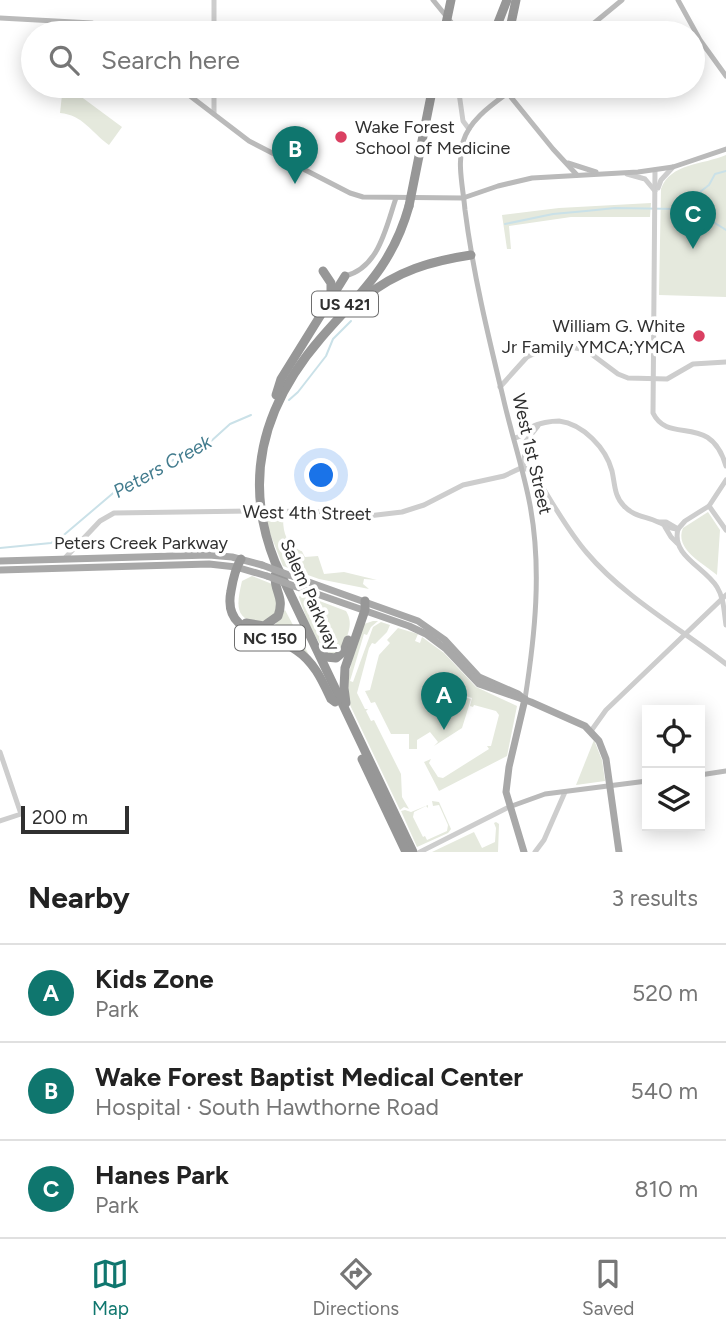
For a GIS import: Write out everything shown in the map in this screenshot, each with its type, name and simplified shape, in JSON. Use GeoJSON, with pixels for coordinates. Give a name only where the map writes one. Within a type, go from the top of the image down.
{"type":"FeatureCollection","features":[{"type":"Feature","properties":{"kind":"highway"},"geometry":{"type":"LineString","coordinates":[[441,21],[445,0]]}},
{"type":"Feature","properties":{"kind":"highway"},"geometry":{"type":"LineString","coordinates":[[447,21],[451,0]]}},
{"type":"Feature","properties":{"kind":"highway"},"geometry":{"type":"LineString","coordinates":[[499,21],[507,0]]}},
{"type":"Feature","properties":{"kind":"highway"},"geometry":{"type":"LineString","coordinates":[[512,21],[516,0]]}},
{"type":"Feature","properties":{"kind":"highway","name":"Salem Parkway"},"geometry":{"type":"LineString","coordinates":[[262,437],[295,373],[311,350],[368,287],[386,262],[399,236],[403,203],[425,98]]}},
{"type":"Feature","properties":{"kind":"highway","name":"Salem Parkway"},"geometry":{"type":"LineString","coordinates":[[406,852],[271,575],[256,517],[253,487],[262,437],[275,396],[307,346],[376,267],[390,242],[403,203],[430,98]]}},
{"type":"Feature","properties":{"kind":"highway"},"geometry":{"type":"LineString","coordinates":[[340,318],[372,291],[397,275],[431,262],[471,255]]}},
{"type":"Feature","properties":{"kind":"highway"},"geometry":{"type":"LineString","coordinates":[[323,271],[331,283],[331,299]]}},
{"type":"Feature","properties":{"kind":"highway"},"geometry":{"type":"LineString","coordinates":[[275,396],[281,379],[345,275]]}},
{"type":"Feature","properties":{"kind":"highway","name":"Salem Parkway"},"geometry":{"type":"LineString","coordinates":[[258,456],[259,497],[265,534],[275,562],[355,731],[418,852]]}},
{"type":"Feature","properties":{"kind":"highway"},"geometry":{"type":"LineString","coordinates":[[239,565],[234,606],[241,619],[253,626],[269,624],[279,613],[281,599],[271,575]]}},
{"type":"Feature","properties":{"kind":"highway","name":"NC 150"},"geometry":{"type":"LineString","coordinates":[[239,565],[229,600],[235,620],[245,628],[280,641],[300,653],[313,666],[335,702]]}},
{"type":"Feature","properties":{"kind":"highway"},"geometry":{"type":"LineString","coordinates":[[311,638],[324,656],[331,659],[338,657],[345,648],[363,606]]}},
{"type":"Feature","properties":{"kind":"highway"},"geometry":{"type":"LineString","coordinates":[[355,731],[355,724],[345,700],[343,679],[363,606]]}},
{"type":"Feature","properties":{"kind":"main road"},"geometry":{"type":"LineString","coordinates":[[433,0],[450,21]]}},
{"type":"Feature","properties":{"kind":"main road"},"geometry":{"type":"LineString","coordinates":[[597,21],[622,0]]}},
{"type":"Feature","properties":{"kind":"main road"},"geometry":{"type":"LineString","coordinates":[[678,0],[690,21]]}},
{"type":"Feature","properties":{"kind":"main road"},"geometry":{"type":"LineString","coordinates":[[0,18],[55,21]]}},
{"type":"Feature","properties":{"kind":"main road"},"geometry":{"type":"LineString","coordinates":[[705,47],[726,76]]}},
{"type":"Feature","properties":{"kind":"main road"},"geometry":{"type":"LineString","coordinates":[[193,98],[256,145],[350,193],[403,203],[463,198],[521,180],[673,167],[726,149]]}},
{"type":"Feature","properties":{"kind":"main road"},"geometry":{"type":"LineString","coordinates":[[469,129],[504,98]]}},
{"type":"Feature","properties":{"kind":"main road"},"geometry":{"type":"LineString","coordinates":[[511,98],[577,175]]}},
{"type":"Feature","properties":{"kind":"main road","name":"West 1st Street"},"geometry":{"type":"LineString","coordinates":[[469,129],[460,158],[471,255],[500,387],[523,467],[532,517],[537,580],[535,629],[506,784],[509,807],[524,852]]}},
{"type":"Feature","properties":{"kind":"main road"},"geometry":{"type":"LineString","coordinates":[[563,160],[602,174]]}},
{"type":"Feature","properties":{"kind":"main road"},"geometry":{"type":"LineString","coordinates":[[345,275],[361,269],[372,258],[403,203]]}},
{"type":"Feature","properties":{"kind":"main road"},"geometry":{"type":"LineString","coordinates":[[75,548],[76,555],[81,559]]}},
{"type":"Feature","properties":{"kind":"main road","name":"Peters Creek Parkway"},"geometry":{"type":"LineString","coordinates":[[0,561],[209,555],[271,575],[294,586],[363,606]]}},
{"type":"Feature","properties":{"kind":"main road","name":"Peters Creek Parkway"},"geometry":{"type":"LineString","coordinates":[[0,570],[262,565],[420,631],[446,649],[479,684],[575,720],[590,731]]}},
{"type":"Feature","properties":{"kind":"main road"},"geometry":{"type":"LineString","coordinates":[[590,731],[604,749],[619,852]]}},
{"type":"Feature","properties":{"kind":"main road"},"geometry":{"type":"LineString","coordinates":[[705,774],[726,771]]}},
{"type":"Feature","properties":{"kind":"main road"},"geometry":{"type":"LineString","coordinates":[[509,807],[532,797],[642,782]]}},
{"type":"Feature","properties":{"kind":"street"},"geometry":{"type":"LineString","coordinates":[[214,0],[214,21]]}},
{"type":"Feature","properties":{"kind":"street"},"geometry":{"type":"LineString","coordinates":[[214,98],[214,114]]}},
{"type":"Feature","properties":{"kind":"street"},"geometry":{"type":"LineString","coordinates":[[460,98],[463,121],[469,129]]}},
{"type":"Feature","properties":{"kind":"street"},"geometry":{"type":"LineString","coordinates":[[656,202],[661,180],[673,167]]}},
{"type":"Feature","properties":{"kind":"street"},"geometry":{"type":"LineString","coordinates":[[655,170],[652,410],[656,419],[668,428],[706,435],[719,447],[726,466]]}},
{"type":"Feature","properties":{"kind":"street"},"geometry":{"type":"LineString","coordinates":[[624,173],[645,179],[655,191]]}},
{"type":"Feature","properties":{"kind":"street"},"geometry":{"type":"LineString","coordinates":[[500,387],[527,357],[559,345],[586,350],[628,378],[667,379],[699,363],[726,362]]}},
{"type":"Feature","properties":{"kind":"street"},"geometry":{"type":"LineString","coordinates":[[514,438],[522,437],[531,427],[541,424],[561,421],[574,427],[594,440],[607,458],[617,497],[624,506],[634,515],[678,529]]}},
{"type":"Feature","properties":{"kind":"street"},"geometry":{"type":"LineString","coordinates":[[541,424],[526,441],[523,467],[533,473],[577,540],[594,561],[628,590],[726,664]]}},
{"type":"Feature","properties":{"kind":"street","name":"West 4th Street"},"geometry":{"type":"LineString","coordinates":[[75,548],[103,518],[117,512],[266,511],[368,516],[402,512],[424,505],[463,485],[504,476],[523,467]]}},
{"type":"Feature","properties":{"kind":"street"},"geometry":{"type":"LineString","coordinates":[[677,543],[678,529],[685,521],[709,506],[726,480]]}},
{"type":"Feature","properties":{"kind":"street"},"geometry":{"type":"LineString","coordinates":[[709,506],[726,530]]}},
{"type":"Feature","properties":{"kind":"street"},"geometry":{"type":"LineString","coordinates":[[664,524],[685,521]]}},
{"type":"Feature","properties":{"kind":"street"},"geometry":{"type":"LineString","coordinates":[[664,524],[683,554],[712,579],[724,597],[726,625]]}},
{"type":"Feature","properties":{"kind":"street"},"geometry":{"type":"LineString","coordinates":[[65,568],[65,559],[75,548]]}},
{"type":"Feature","properties":{"kind":"street"},"geometry":{"type":"LineString","coordinates":[[590,731],[610,706],[724,597]]}},
{"type":"Feature","properties":{"kind":"street"},"geometry":{"type":"LineString","coordinates":[[713,608],[724,612]]}},
{"type":"Feature","properties":{"kind":"street"},"geometry":{"type":"LineString","coordinates":[[0,752],[22,814],[0,821]]}},
{"type":"Feature","properties":{"kind":"street"},"geometry":{"type":"LineString","coordinates":[[535,852],[544,840],[565,792]]}},
{"type":"Feature","properties":{"kind":"street"},"geometry":{"type":"LineString","coordinates":[[418,852],[509,807]]}},
{"type":"Feature","properties":{"kind":"shaded area"},"geometry":{"type":"Polygon","coordinates":[[[62,98],[83,98],[122,127],[109,145],[75,117],[60,113],[62,98]]]}},
{"type":"Feature","properties":{"kind":"shaded area"},"geometry":{"type":"Polygon","coordinates":[[[726,155],[726,297],[659,295],[661,189],[665,180],[679,169],[726,155]]]}},
{"type":"Feature","properties":{"kind":"shaded area"},"geometry":{"type":"Polygon","coordinates":[[[651,203],[650,217],[571,217],[509,226],[511,249],[507,249],[502,215],[559,208],[651,203]]]}},
{"type":"Feature","properties":{"kind":"shaded area"},"geometry":{"type":"Polygon","coordinates":[[[708,512],[720,530],[717,575],[691,555],[681,536],[683,528],[708,512]]]}},
{"type":"Feature","properties":{"kind":"shaded area"},"geometry":{"type":"Polygon","coordinates":[[[267,515],[283,515],[284,529],[289,541],[302,551],[305,557],[318,556],[324,574],[344,572],[377,580],[364,579],[363,584],[369,589],[319,579],[283,566],[269,531],[267,515]]]}},
{"type":"Feature","properties":{"kind":"shaded area"},"geometry":{"type":"Polygon","coordinates":[[[252,576],[272,584],[277,598],[276,615],[266,623],[248,620],[240,611],[242,581],[252,576]]]}},
{"type":"Feature","properties":{"kind":"shaded area"},"geometry":{"type":"Polygon","coordinates":[[[301,594],[346,611],[350,627],[339,653],[331,655],[320,644],[304,612],[299,597],[301,594]]]}},
{"type":"Feature","properties":{"kind":"shaded area"},"geometry":{"type":"Polygon","coordinates":[[[285,610],[309,655],[307,657],[259,630],[275,625],[285,610]]]}},
{"type":"Feature","properties":{"kind":"shaded area"},"geometry":{"type":"Polygon","coordinates":[[[378,621],[371,627],[367,635],[364,634],[350,681],[353,682],[373,627],[381,622],[390,625],[387,632],[369,648],[357,693],[401,774],[402,797],[409,809],[404,807],[400,810],[350,705],[348,684],[354,654],[364,624],[378,621]]]}},
{"type":"Feature","properties":{"kind":"shaded area"},"geometry":{"type":"Polygon","coordinates":[[[398,628],[418,634],[415,641],[420,643],[422,637],[444,653],[476,687],[517,706],[507,756],[439,791],[424,762],[431,759],[429,763],[438,777],[443,778],[489,749],[487,746],[491,746],[499,715],[496,711],[470,706],[472,698],[466,696],[467,691],[464,690],[464,697],[471,699],[462,728],[434,746],[438,742],[430,732],[417,740],[417,749],[409,749],[409,734],[391,734],[375,702],[371,703],[365,691],[370,690],[379,655],[398,628]]]}},
{"type":"Feature","properties":{"kind":"shaded area"},"geometry":{"type":"Polygon","coordinates":[[[594,740],[602,760],[605,781],[576,785],[594,740]]]}},
{"type":"Feature","properties":{"kind":"shaded area"},"geometry":{"type":"Polygon","coordinates":[[[432,801],[439,802],[451,829],[448,833],[417,847],[401,811],[411,812],[428,805],[428,808],[426,806],[414,812],[413,817],[427,840],[447,831],[448,825],[439,805],[433,806],[432,801]]]}},
{"type":"Feature","properties":{"kind":"shaded area"},"geometry":{"type":"Polygon","coordinates":[[[496,822],[499,824],[498,852],[432,852],[474,832],[482,848],[495,842],[496,822]]]}},
{"type":"Feature","properties":{"kind":"waterway"},"geometry":{"type":"LineString","coordinates":[[679,208],[709,185],[715,174],[726,171]]}},
{"type":"Feature","properties":{"kind":"waterway","name":"Peters Creek"},"geometry":{"type":"LineString","coordinates":[[505,224],[553,214],[615,208],[677,209],[702,215],[726,230]]}},
{"type":"Feature","properties":{"kind":"waterway","name":"Peters Creek"},"geometry":{"type":"LineString","coordinates":[[289,400],[326,356],[333,339],[351,321]]}},
{"type":"Feature","properties":{"kind":"waterway","name":"Peters Creek"},"geometry":{"type":"LineString","coordinates":[[0,548],[51,543],[125,483],[209,443],[230,424],[251,415]]}},
{"type":"Feature","properties":{"kind":"place","name":"Wake Forest School of Medicine"},"geometry":{"type":"Point","coordinates":[341,137]}},
{"type":"Feature","properties":{"kind":"place","name":"Wake Forest Baptist Medical Center"},"geometry":{"type":"Point","coordinates":[295,184]}},
{"type":"Feature","properties":{"kind":"place","name":"Hanes Park"},"geometry":{"type":"Point","coordinates":[693,249]}},
{"type":"Feature","properties":{"kind":"place","name":"William G. White Jr Family YMCA;YMCA"},"geometry":{"type":"Point","coordinates":[699,336]}},
{"type":"Feature","properties":{"kind":"place","name":"Kids Zone"},"geometry":{"type":"Point","coordinates":[444,730]}}]}
